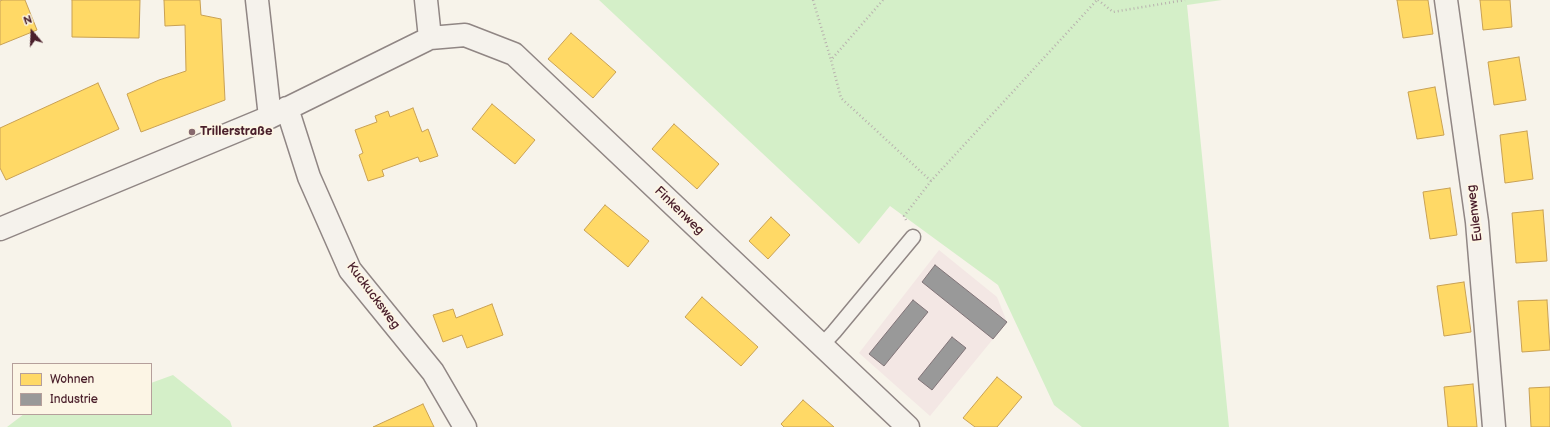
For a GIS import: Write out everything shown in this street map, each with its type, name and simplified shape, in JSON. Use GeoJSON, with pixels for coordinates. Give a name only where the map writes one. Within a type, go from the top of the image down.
{"type":"FeatureCollection","features":[{"type":"Feature","properties":{"kind":"street","name":"Kuckucksweg"},"geometry":{"type":"LineString","coordinates":[[257,0],[278,112],[309,177],[350,270],[433,372],[465,427]]}},
{"type":"Feature","properties":{"kind":"street"},"geometry":{"type":"LineString","coordinates":[[0,229],[278,112],[340,84],[430,38],[426,0]]}},
{"type":"Feature","properties":{"kind":"street","name":"Eulenweg"},"geometry":{"type":"LineString","coordinates":[[1446,0],[1477,222],[1494,427]]}},
{"type":"Feature","properties":{"kind":"street","name":"Finkenweg"},"geometry":{"type":"LineString","coordinates":[[430,38],[465,35],[514,54],[908,427]]}},
{"type":"Feature","properties":{"kind":"lane"},"geometry":{"type":"LineString","coordinates":[[821,346],[912,237]]}},
{"type":"Feature","properties":{"kind":"path"},"geometry":{"type":"LineString","coordinates":[[813,0],[841,98],[931,182]]}},
{"type":"Feature","properties":{"kind":"path"},"geometry":{"type":"LineString","coordinates":[[831,60],[883,0]]}},
{"type":"Feature","properties":{"kind":"path"},"geometry":{"type":"LineString","coordinates":[[912,237],[904,216],[931,182],[1098,0],[1113,12],[1185,0]]}},
{"type":"Feature","properties":{"kind":"shaded area"},"geometry":{"type":"Polygon","coordinates":[[[939,250],[997,297],[1007,322],[930,416],[859,353],[939,250]]]}},
{"type":"Feature","properties":{"kind":"green space"},"geometry":{"type":"Polygon","coordinates":[[[599,0],[1222,0],[1187,5],[1229,427],[1082,427],[1054,405],[998,285],[890,206],[859,244],[599,0]]]}},
{"type":"Feature","properties":{"kind":"green space"},"geometry":{"type":"Polygon","coordinates":[[[173,375],[230,421],[232,427],[7,427],[23,415],[152,415],[152,383],[173,375]]]}},
{"type":"Feature","properties":{"kind":"building: Wohnen"},"geometry":{"type":"Polygon","coordinates":[[[25,0],[37,30],[0,45],[0,1],[25,0]]]}},
{"type":"Feature","properties":{"kind":"building: Wohnen"},"geometry":{"type":"Polygon","coordinates":[[[72,0],[140,0],[139,38],[72,37],[72,0]]]}},
{"type":"Feature","properties":{"kind":"building: Wohnen"},"geometry":{"type":"Polygon","coordinates":[[[164,0],[200,0],[201,15],[221,19],[225,100],[141,132],[127,94],[159,80],[186,71],[185,25],[165,26],[164,0]]]}},
{"type":"Feature","properties":{"kind":"building: Wohnen"},"geometry":{"type":"Polygon","coordinates":[[[1397,0],[1428,0],[1433,34],[1403,38],[1397,0]]]}},
{"type":"Feature","properties":{"kind":"building: Wohnen"},"geometry":{"type":"Polygon","coordinates":[[[1480,0],[1510,0],[1512,27],[1483,30],[1480,0]]]}},
{"type":"Feature","properties":{"kind":"building: Wohnen"},"geometry":{"type":"Polygon","coordinates":[[[571,33],[616,72],[593,98],[548,59],[571,33]]]}},
{"type":"Feature","properties":{"kind":"building: Wohnen"},"geometry":{"type":"Polygon","coordinates":[[[1519,57],[1526,100],[1494,105],[1488,62],[1519,57]]]}},
{"type":"Feature","properties":{"kind":"building: Wohnen"},"geometry":{"type":"Polygon","coordinates":[[[98,83],[119,129],[6,180],[0,168],[0,128],[98,83]]]}},
{"type":"Feature","properties":{"kind":"building: Wohnen"},"geometry":{"type":"Polygon","coordinates":[[[1435,87],[1444,135],[1417,139],[1408,92],[1435,87]]]}},
{"type":"Feature","properties":{"kind":"building: Wohnen"},"geometry":{"type":"Polygon","coordinates":[[[492,104],[535,140],[515,164],[472,129],[492,104]]]}},
{"type":"Feature","properties":{"kind":"building: Wohnen"},"geometry":{"type":"Polygon","coordinates":[[[413,108],[422,132],[428,129],[438,156],[420,162],[418,157],[382,170],[384,176],[368,181],[359,155],[363,153],[355,130],[377,122],[375,116],[388,111],[390,117],[413,108]]]}},
{"type":"Feature","properties":{"kind":"building: Wohnen"},"geometry":{"type":"Polygon","coordinates":[[[674,124],[719,164],[697,189],[652,149],[674,124]]]}},
{"type":"Feature","properties":{"kind":"building: Wohnen"},"geometry":{"type":"Polygon","coordinates":[[[1527,131],[1533,179],[1505,183],[1500,135],[1527,131]]]}},
{"type":"Feature","properties":{"kind":"building: Wohnen"},"geometry":{"type":"Polygon","coordinates":[[[1450,188],[1457,235],[1430,239],[1423,192],[1450,188]]]}},
{"type":"Feature","properties":{"kind":"building: Wohnen"},"geometry":{"type":"Polygon","coordinates":[[[605,205],[649,241],[628,267],[584,230],[605,205]]]}},
{"type":"Feature","properties":{"kind":"building: Wohnen"},"geometry":{"type":"Polygon","coordinates":[[[1543,210],[1547,261],[1516,263],[1512,213],[1543,210]]]}},
{"type":"Feature","properties":{"kind":"building: Wohnen"},"geometry":{"type":"Polygon","coordinates":[[[771,217],[790,235],[768,259],[749,241],[771,217]]]}},
{"type":"Feature","properties":{"kind":"building: Wohnen"},"geometry":{"type":"Polygon","coordinates":[[[1464,282],[1471,332],[1444,336],[1437,286],[1464,282]]]}},
{"type":"Feature","properties":{"kind":"building: Wohnen"},"geometry":{"type":"Polygon","coordinates":[[[702,297],[758,347],[741,366],[685,317],[702,297]]]}},
{"type":"Feature","properties":{"kind":"building: Wohnen"},"geometry":{"type":"Polygon","coordinates":[[[1547,300],[1550,350],[1522,352],[1518,301],[1547,300]]]}},
{"type":"Feature","properties":{"kind":"building: Wohnen"},"geometry":{"type":"Polygon","coordinates":[[[492,304],[503,335],[467,348],[462,335],[443,342],[433,315],[453,309],[456,318],[492,304]]]}},
{"type":"Feature","properties":{"kind":"building: Wohnen"},"geometry":{"type":"Polygon","coordinates":[[[997,377],[1022,397],[997,427],[975,427],[963,418],[997,377]]]}},
{"type":"Feature","properties":{"kind":"building: Wohnen"},"geometry":{"type":"Polygon","coordinates":[[[1473,384],[1477,427],[1448,427],[1444,387],[1473,384]]]}},
{"type":"Feature","properties":{"kind":"building: Wohnen"},"geometry":{"type":"Polygon","coordinates":[[[1550,387],[1550,427],[1531,427],[1529,388],[1550,387]]]}},
{"type":"Feature","properties":{"kind":"building: Wohnen"},"geometry":{"type":"Polygon","coordinates":[[[803,400],[834,427],[784,427],[781,424],[803,400]]]}},
{"type":"Feature","properties":{"kind":"building: Wohnen"},"geometry":{"type":"Polygon","coordinates":[[[423,404],[434,427],[373,427],[423,404]]]}},
{"type":"Feature","properties":{"kind":"building: Industrie"},"geometry":{"type":"Polygon","coordinates":[[[935,265],[1007,322],[993,339],[922,282],[935,265]]]}},
{"type":"Feature","properties":{"kind":"building: Industrie"},"geometry":{"type":"Polygon","coordinates":[[[913,300],[928,312],[884,366],[869,354],[913,300]]]}},
{"type":"Feature","properties":{"kind":"building: Industrie"},"geometry":{"type":"Polygon","coordinates":[[[952,337],[966,348],[932,390],[918,379],[952,337]]]}},
{"type":"Feature","properties":{"kind":"place","name":"Trillerstraße"},"geometry":{"type":"Point","coordinates":[192,132]}}]}
